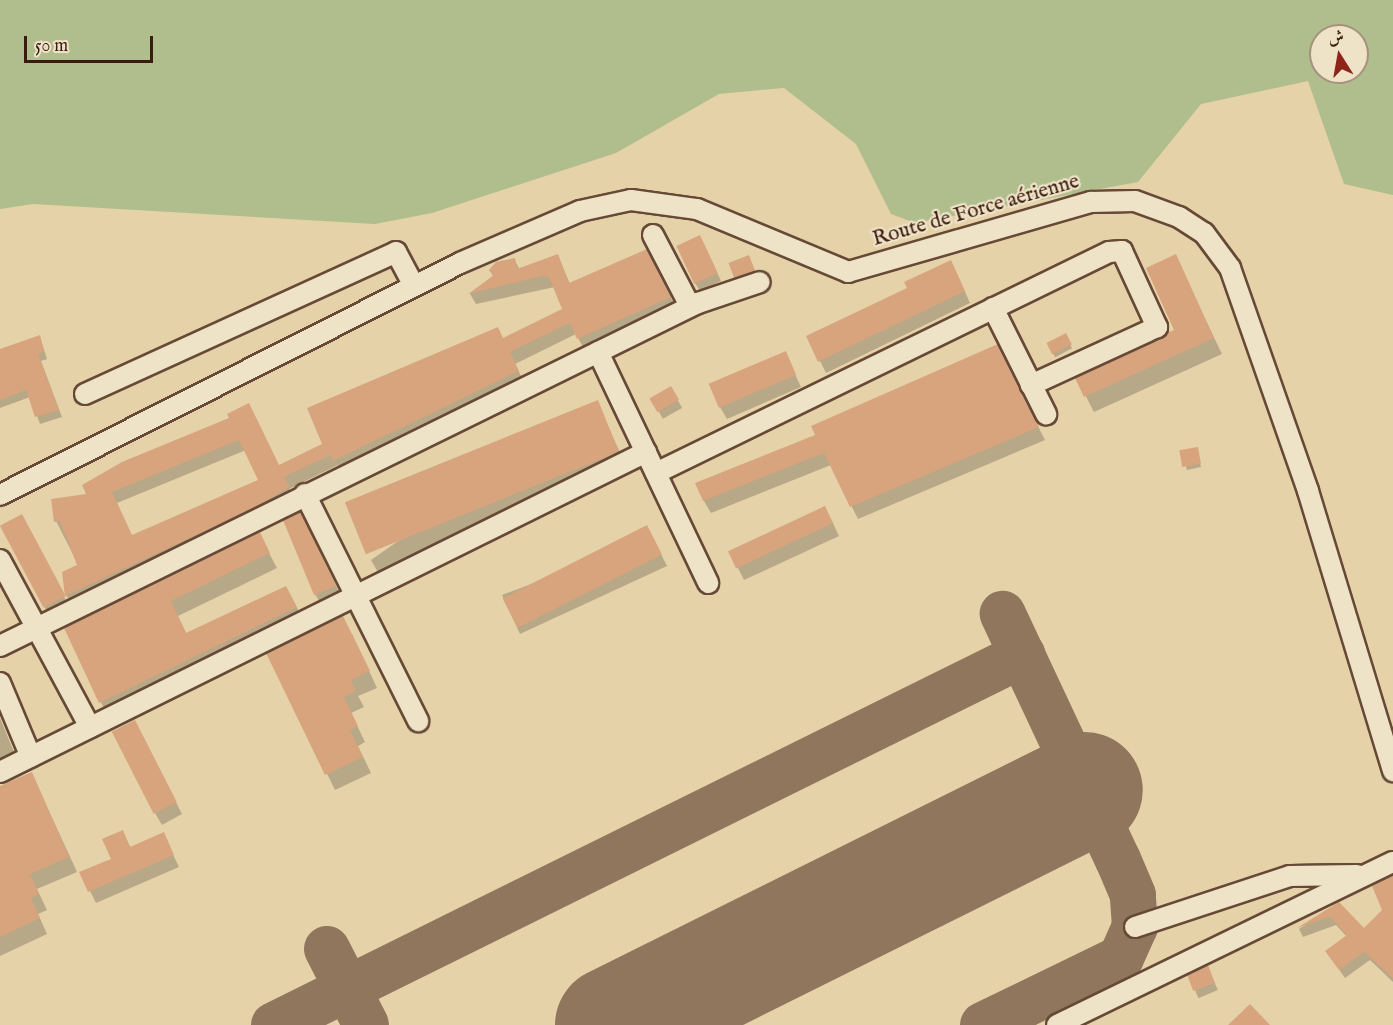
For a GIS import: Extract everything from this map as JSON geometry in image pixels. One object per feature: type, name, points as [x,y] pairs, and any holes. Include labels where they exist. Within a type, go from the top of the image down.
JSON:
[{"type":"lane","name":"Route de Force aérienne","points":[[0,495],[460,263],[580,211],[631,200],[697,209],[848,272],[1091,202],[1135,201],[1179,217],[1217,245],[1247,308],[1393,771]]},
{"type":"lane","points":[[653,235],[690,306]]},
{"type":"lane","points":[[656,473],[1109,252],[1122,251],[1157,327],[1031,385]]},
{"type":"lane","points":[[85,394],[396,252],[414,286]]},
{"type":"lane","points":[[0,646],[690,306],[760,282]]},
{"type":"lane","points":[[993,308],[1046,414]]},
{"type":"lane","points":[[598,351],[708,583]]},
{"type":"lane","points":[[0,772],[646,452]]},
{"type":"lane","points":[[305,495],[418,721]]},
{"type":"lane","points":[[0,560],[39,627],[90,728]]},
{"type":"lane","points":[[0,683],[31,757]]},
{"type":"lane","points":[[1057,1025],[1362,875],[1393,862]]},
{"type":"lane","points":[[1135,927],[1290,876],[1362,875]]},
{"type":"green space","points":[[0,0],[1393,0],[1393,195],[1344,184],[1309,84],[1369,84],[1369,24],[1309,24],[1309,84],[1308,81],[1201,104],[1138,182],[915,223],[891,214],[856,144],[784,88],[719,94],[616,153],[432,213],[375,224],[33,204],[0,209]]},
{"type":"building","points":[[700,235],[718,273],[694,284],[676,246]]},
{"type":"building","points":[[647,249],[671,297],[577,339],[570,323],[510,352],[519,371],[333,461],[331,455],[284,477],[289,487],[250,510],[65,596],[62,572],[77,565],[60,521],[54,522],[51,499],[86,494],[82,485],[122,462],[229,418],[227,414],[249,403],[279,465],[322,444],[307,408],[498,327],[503,338],[562,309],[549,277],[542,276],[468,294],[493,276],[489,270],[496,262],[515,258],[517,269],[558,254],[569,283]],"holes":[[[239,440],[258,480],[132,535],[112,492]]]},
{"type":"building","points":[[1176,254],[1214,338],[1084,397],[1075,378],[1174,330],[1146,268]]},
{"type":"building","points":[[749,255],[755,271],[735,279],[728,263]]},
{"type":"building","points":[[951,260],[965,291],[818,362],[806,336],[907,288],[904,282]]},
{"type":"building","points":[[1066,333],[1072,345],[1052,355],[1046,343]]},
{"type":"building","points":[[40,335],[44,352],[38,354],[59,410],[35,417],[26,390],[0,400],[0,349]]},
{"type":"building","points":[[998,344],[1039,427],[850,507],[824,453],[703,501],[695,483],[815,435],[811,426]]},
{"type":"building","points":[[786,351],[796,375],[719,408],[709,384]]},
{"type":"building","points":[[671,386],[679,400],[657,412],[649,398]]},
{"type":"building","points":[[598,400],[619,452],[366,554],[345,502]]},
{"type":"building","points":[[1198,447],[1201,464],[1182,467],[1179,450]]},
{"type":"building","points":[[825,506],[833,523],[736,568],[728,551]]},
{"type":"building","points":[[301,512],[336,586],[314,595],[283,520]]},
{"type":"building","points":[[22,514],[66,596],[44,608],[0,526]]},
{"type":"building","points":[[647,525],[662,554],[518,628],[503,599]]},
{"type":"building","points":[[260,532],[270,553],[171,601],[186,633],[286,586],[297,607],[99,703],[64,628]]},
{"type":"building","points":[[343,616],[370,671],[351,680],[356,691],[344,697],[358,726],[350,730],[363,757],[325,775],[266,653]]},
{"type":"building","points":[[135,720],[177,802],[154,814],[112,732]]},
{"type":"building","points":[[32,772],[69,857],[30,874],[39,894],[31,898],[40,918],[0,937],[0,786]]},
{"type":"building","points":[[123,830],[130,847],[164,832],[174,855],[88,892],[79,872],[111,859],[102,839]]},
{"type":"building","points":[[1393,875],[1393,978],[1364,952],[1339,970],[1325,951],[1347,935],[1330,917],[1297,928],[1339,902],[1364,928],[1382,910],[1372,886]]},
{"type":"building","points":[[1208,965],[1215,983],[1193,991],[1187,973]]},
{"type":"building","points":[[1250,1004],[1270,1025],[1228,1025]]},
{"type":"taxiway","points":[[983,1025],[1121,958],[1135,927],[1133,895],[1003,614]]},
{"type":"taxiway","points":[[274,1025],[1022,655]]},
{"type":"taxiway","points":[[327,949],[366,1025]]},
{"type":"runway","points":[[613,1025],[1085,790]]}]
